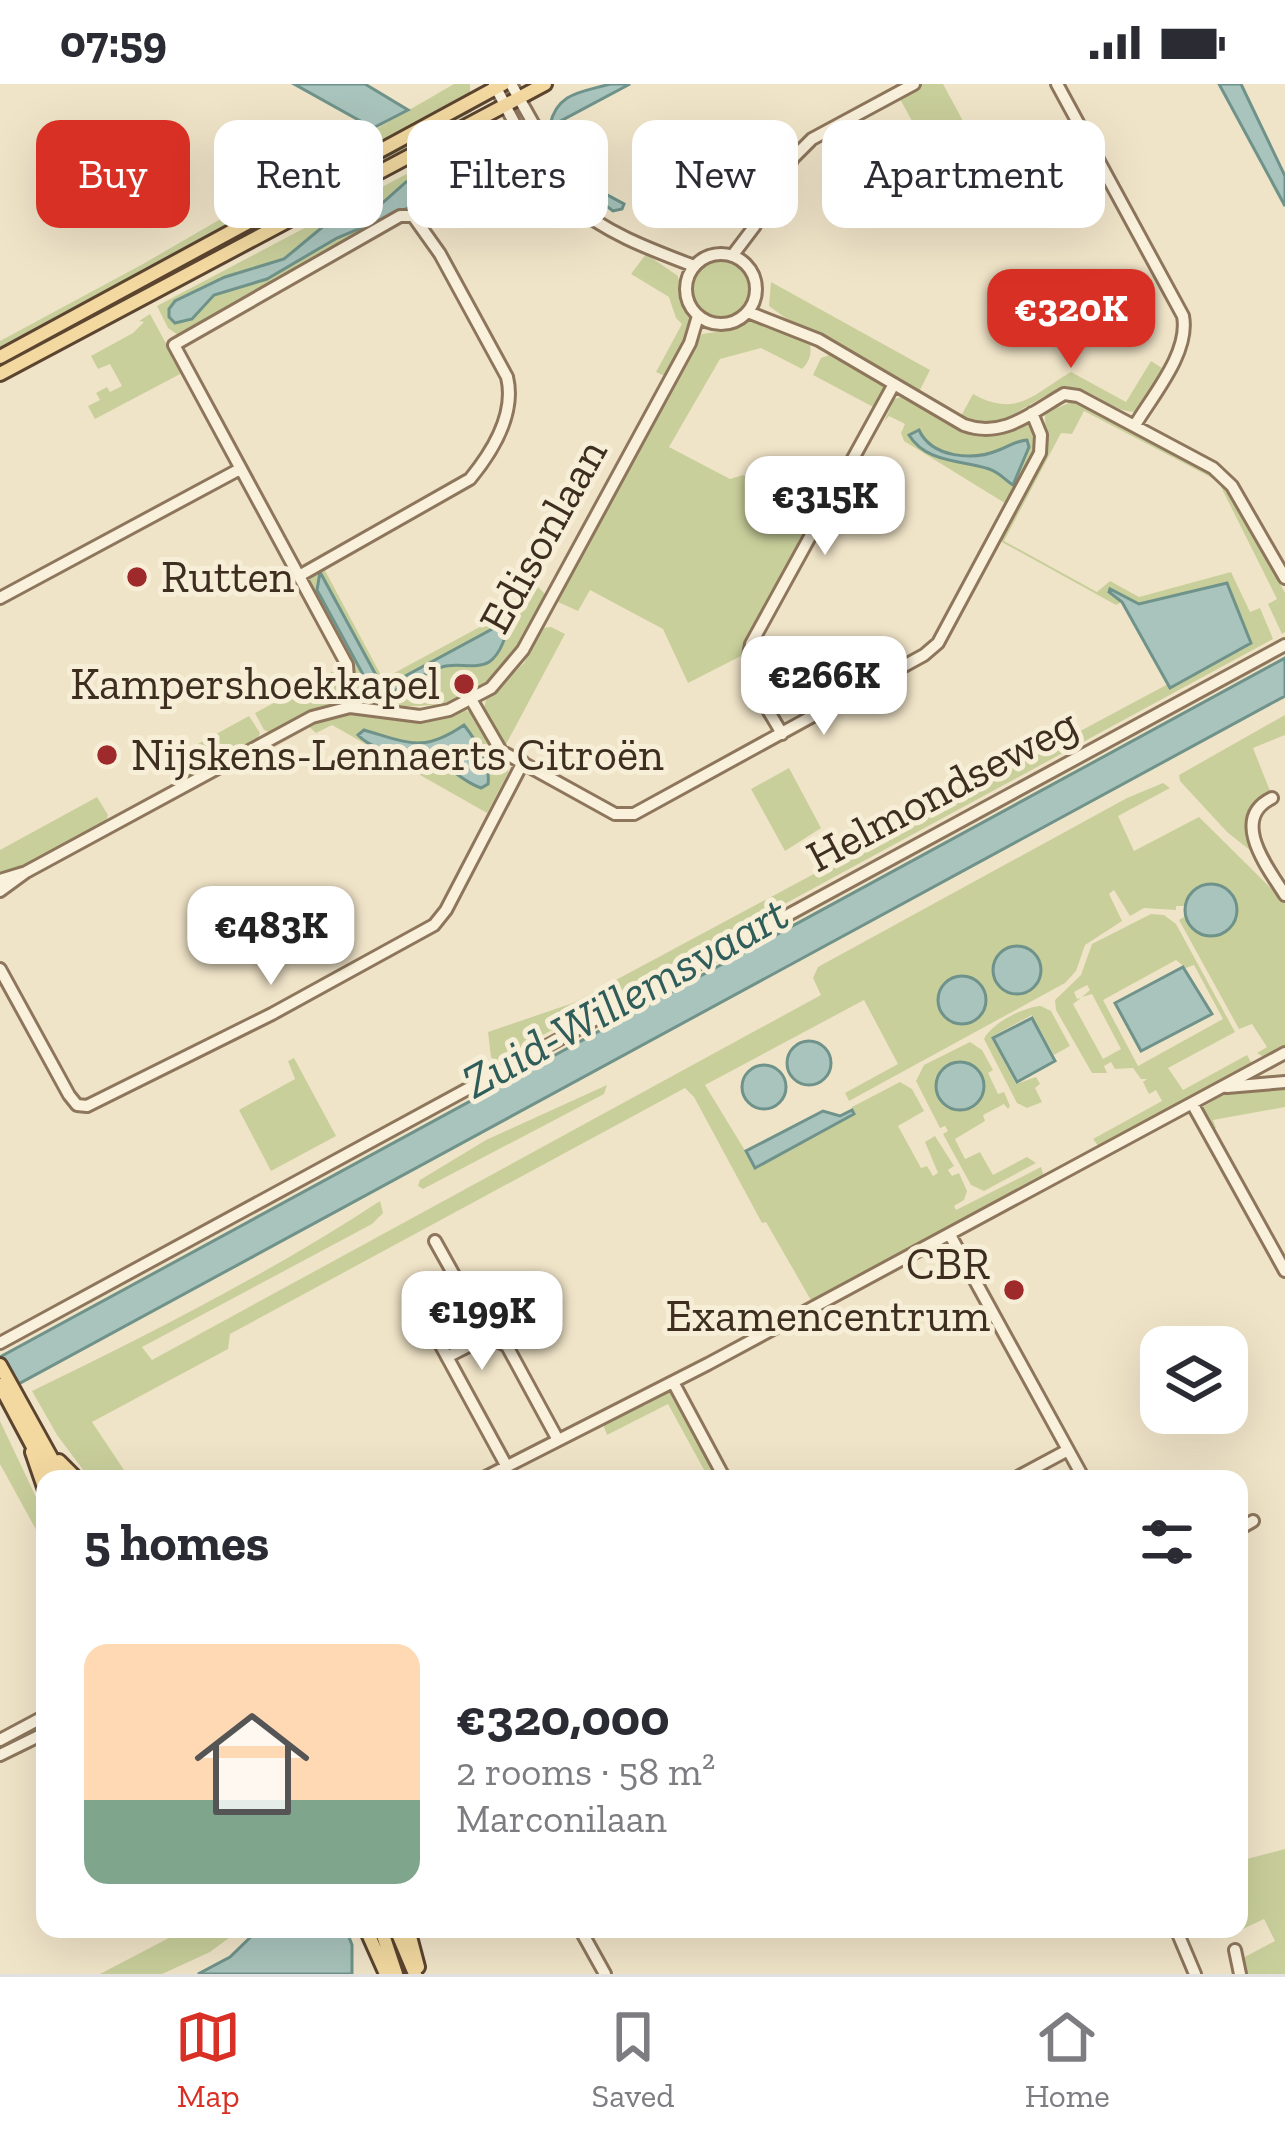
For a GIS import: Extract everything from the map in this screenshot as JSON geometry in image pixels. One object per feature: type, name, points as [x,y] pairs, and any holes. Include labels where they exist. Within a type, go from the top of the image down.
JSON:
[{"type":"main road","points":[[0,357],[505,87],[544,84]]},
{"type":"main road","points":[[0,374],[504,104],[505,87]]},
{"type":"main road","points":[[0,1365],[47,1470]]},
{"type":"main road","points":[[0,1384],[57,1470]]},
{"type":"main road","points":[[38,1441],[68,1470]]},
{"type":"main road","points":[[36,1470],[38,1441]]},
{"type":"main road","points":[[370,1938],[386,1974]]},
{"type":"main road","points":[[384,1938],[396,1974]]},
{"type":"main road","points":[[400,1938],[417,1974]]},
{"type":"main road","points":[[410,1938],[417,1974]]},
{"type":"street","points":[[737,259],[793,158],[812,139],[914,84]]},
{"type":"street","points":[[1057,84],[1183,316],[1186,330],[1177,354],[1136,425]]},
{"type":"street","points":[[505,87],[526,120]]},
{"type":"street","points":[[504,104],[514,120]]},
{"type":"street","points":[[299,575],[470,479],[488,457],[505,418],[511,395],[507,377],[440,254],[413,216],[400,216],[174,345],[347,665],[350,707]]},
{"type":"street","points":[[608,224],[692,271]]},
{"type":"street","points":[[708,257],[737,259],[756,284],[751,306],[730,323],[703,319],[686,293],[692,271],[708,257]]},
{"type":"street","points":[[751,306],[984,432],[1003,428],[1064,394],[1078,396],[1136,425],[1213,468],[1232,486],[1285,578]]},
{"type":"street","name":"Edisonlaan","points":[[472,701],[491,688],[523,650],[703,319]]},
{"type":"street","points":[[782,734],[751,676],[752,644],[894,384]]},
{"type":"street","points":[[0,891],[26,872],[312,717],[350,707],[420,716],[472,701],[501,751],[615,814],[634,814],[924,656],[938,643],[1040,453],[1041,435],[1032,413]]},
{"type":"street","points":[[0,598],[240,470]]},
{"type":"street","name":"Helmondseweg","points":[[0,1343],[1285,645]]},
{"type":"street","points":[[0,969],[69,1095],[77,1105],[87,1106],[272,1014],[434,925],[523,762]]},
{"type":"street","points":[[1272,798],[1257,806],[1252,833],[1285,896]]},
{"type":"street","points":[[0,880],[26,872]]},
{"type":"street","points":[[497,1470],[1282,1059]]},
{"type":"street","points":[[1224,1088],[1285,1082]]},
{"type":"street","points":[[1192,1105],[1285,1271]]},
{"type":"street","points":[[950,1234],[1079,1470]]},
{"type":"street","points":[[435,1240],[488,1336],[507,1346],[558,1440]]},
{"type":"street","points":[[421,1309],[506,1465]]},
{"type":"street","points":[[447,1357],[488,1336]]},
{"type":"street","points":[[673,1382],[720,1470]]},
{"type":"street","points":[[1031,1470],[1068,1450]]},
{"type":"street","points":[[1248,1524],[1253,1521]]},
{"type":"street","points":[[0,1740],[36,1721]]},
{"type":"street","points":[[0,1755],[36,1737]]},
{"type":"street","points":[[585,1938],[605,1974]]},
{"type":"street","points":[[1180,1938],[1195,1974]]},
{"type":"street","points":[[1235,1950],[1240,1974]]},
{"type":"green space","points":[[454,84],[470,84],[470,97],[428,120],[407,120],[407,132],[383,145],[383,125]]},
{"type":"green space","points":[[923,84],[943,84],[962,120],[911,120],[899,97]]},
{"type":"green space","points":[[470,108],[472,112],[457,120],[448,120]]},
{"type":"green space","points":[[407,142],[407,148],[383,161],[383,155]]},
{"type":"green space","points":[[407,174],[407,182],[383,203],[383,186]]},
{"type":"green space","points":[[407,208],[407,215],[383,224],[383,218]]},
{"type":"green space","points":[[214,223],[214,228],[225,228],[0,352],[0,341]]},
{"type":"green space","points":[[249,228],[260,228],[0,370],[0,363]]},
{"type":"green space","points":[[304,228],[321,228],[284,259],[237,272],[175,301],[169,318],[197,315],[214,295],[248,285],[361,228],[376,228],[178,335],[168,328],[157,306]]},
{"type":"green space","points":[[646,254],[678,276],[681,300],[693,325],[665,376],[656,372],[682,324],[669,297],[631,274]]},
{"type":"green space","points":[[719,259],[742,269],[752,289],[747,306],[734,318],[720,321],[707,316],[691,293],[691,279],[700,267]]},
{"type":"green space","points":[[771,282],[930,370],[919,392],[769,306]]},
{"type":"green space","points":[[150,314],[182,373],[95,419],[88,406],[100,400],[96,393],[122,386],[110,364],[98,369],[91,356],[133,333]]},
{"type":"green space","points":[[750,318],[810,345],[806,364],[802,369],[761,348],[720,359],[669,447],[730,479],[743,475],[815,515],[741,656],[688,683],[663,629],[590,590],[578,611],[558,602],[702,334],[731,330]]},
{"type":"green space","points":[[829,355],[884,386],[877,409],[813,375],[821,358]]},
{"type":"green space","points":[[1151,361],[1162,368],[1136,412],[1071,388],[989,425],[961,416],[973,394],[1013,404],[1071,372],[1126,402]]},
{"type":"green space","points":[[901,397],[982,437],[1025,424],[1033,426],[1039,447],[1008,505],[904,441],[905,424],[889,416],[884,422],[894,399]]},
{"type":"green space","points":[[1076,400],[1225,483],[1285,593],[1285,632],[1282,634],[1268,604],[1277,599],[1218,481],[1084,411],[1072,434],[1061,433],[1004,541],[1097,592],[1110,581],[1139,597],[1231,572],[1250,612],[1260,608],[1273,639],[495,1061],[488,1032],[573,1003],[1170,687],[1227,583],[1138,604],[1109,593],[1122,602],[1116,605],[1000,541],[1046,455],[1045,413]]},
{"type":"green space","points":[[321,563],[383,679],[530,600],[538,587],[546,595],[512,655],[476,691],[429,705],[359,703],[309,586],[310,572]],"holes":[[[321,574],[383,688],[506,635],[493,660],[483,665],[446,665],[377,694],[317,590]]]},
{"type":"green space","points":[[544,628],[565,634],[505,746],[483,711],[486,700],[524,663]]},
{"type":"green space","points":[[341,667],[344,694],[339,700],[272,733],[264,730],[255,713]]},
{"type":"green space","points":[[465,710],[472,713],[494,751],[509,763],[487,813],[332,725],[316,733],[307,725],[345,715],[444,716]],"holes":[[[464,726],[485,759],[460,777],[421,754],[387,751],[364,730],[416,743],[437,740]]]},
{"type":"green space","points":[[1285,715],[1285,735],[1253,748],[1270,791],[1250,811],[1256,855],[1227,832],[1179,775]]},
{"type":"green space","points":[[249,716],[260,733],[257,741],[181,782],[165,762]]},
{"type":"green space","points":[[789,768],[821,828],[785,851],[751,789]]},
{"type":"green space","points":[[1163,783],[1170,788],[1118,816],[1134,851],[1199,817],[1285,902],[1285,1050],[1262,1056],[1257,1053],[1267,1047],[1252,1024],[1239,1029],[1179,920],[1184,917],[1184,906],[1144,908],[1130,916],[1114,890],[1109,894],[1122,921],[1085,945],[1076,971],[1065,983],[849,1101],[845,1093],[898,1064],[864,1000],[705,1085],[755,1167],[853,1114],[852,1107],[900,1082],[912,1089],[924,1111],[898,1126],[921,1168],[927,1166],[933,1176],[938,1173],[925,1142],[935,1136],[954,1166],[948,1170],[952,1176],[959,1173],[967,1191],[964,1200],[954,1206],[956,1210],[1041,1167],[1044,1177],[812,1302],[685,1088],[230,1334],[228,1349],[92,1422],[124,1470],[83,1470],[57,1435],[32,1391],[209,1302],[380,1201],[383,1213],[372,1224],[142,1347],[152,1360],[821,995],[813,978],[818,967],[1127,798]],"holes":[[[1213,884],[1233,894],[1237,913],[1227,931],[1209,936],[1191,926],[1187,904],[1198,889]],[[1016,946],[1036,956],[1040,966],[1037,983],[1025,993],[1001,989],[994,976],[999,954]]]},
{"type":"green space","points":[[97,797],[108,815],[106,822],[0,878],[0,850]]},
{"type":"green space","points":[[1151,914],[1164,915],[1176,924],[1235,1032],[1168,1068],[1183,1090],[1247,1055],[1252,1064],[1099,1147],[1093,1139],[1162,1101],[1156,1090],[1149,1094],[1143,1082],[1147,1079],[1141,1079],[1133,1068],[1115,1069],[1111,1062],[1104,1066],[1107,1073],[1092,1073],[1056,1010],[1055,1000],[1081,975],[1092,944]],"holes":[[[1176,960],[1186,968],[1194,965],[1223,1019],[1138,1066],[1103,1000]],[[1087,985],[1090,990],[1082,997],[1092,994],[1121,1049],[1103,1059],[1073,1004],[1081,998],[1074,992]]]},
{"type":"green space","points":[[1041,1006],[1051,1011],[1070,1046],[1054,1055],[1032,1015],[991,1037],[1016,1084],[1036,1077],[1040,1084],[1035,1088],[1042,1102],[1027,1108],[1017,1103],[984,1039],[1009,1017]]},
{"type":"green space","points":[[970,1042],[982,1050],[998,1094],[1004,1092],[1010,1106],[1004,1104],[983,1115],[985,1121],[955,1139],[965,1159],[980,1152],[993,1175],[1027,1157],[1036,1163],[984,1191],[971,1185],[943,1134],[948,1131],[945,1126],[940,1128],[916,1081],[924,1065]],"holes":[[[946,1066],[972,1066],[983,1080],[983,1090],[974,1105],[954,1109],[939,1097],[937,1079]]]},
{"type":"green space","points":[[294,1058],[336,1136],[271,1171],[239,1110],[295,1079],[288,1061]]},
{"type":"green space","points":[[607,1085],[604,1094],[423,1189],[418,1186],[420,1180],[486,1140]]},
{"type":"green space","points":[[1285,1085],[1285,1107],[1213,1120],[1216,1128],[1209,1129],[1201,1108],[1231,1090]]},
{"type":"green space","points":[[665,1390],[673,1390],[715,1470],[704,1470],[668,1404],[607,1435],[606,1420],[640,1402],[645,1406]]},
{"type":"green space","points":[[0,1421],[36,1497],[36,1530],[0,1464]]},
{"type":"green space","points":[[1285,1849],[1285,1974],[1244,1974],[1241,1959],[1275,1941],[1264,1919],[1248,1927],[1248,1859]]},
{"type":"green space","points":[[169,1938],[229,1938],[162,1974],[100,1974]]},
{"type":"water","points":[[294,84],[365,84],[408,110],[383,123],[359,120]]},
{"type":"water","points":[[630,84],[563,120],[551,120],[565,100],[581,92]]},
{"type":"water","points":[[1219,84],[1241,84],[1285,176],[1285,206]]},
{"type":"water","points":[[406,182],[407,208],[383,218],[383,203]]},
{"type":"water","points":[[608,195],[624,204],[613,211],[608,207]]},
{"type":"water","points":[[321,228],[361,228],[267,279],[214,295],[192,319],[175,323],[169,317],[175,301],[225,277],[284,259]]},
{"type":"water","points":[[919,430],[933,446],[954,455],[989,453],[1027,440],[1029,447],[1013,485],[993,470],[925,451],[909,435]]},
{"type":"water","points":[[320,572],[383,688],[509,620],[505,637],[489,662],[448,666],[390,692],[372,691],[317,590]]},
{"type":"water","points":[[1227,583],[1251,643],[1170,688],[1110,589],[1139,604]]},
{"type":"water","points":[[1285,658],[1285,696],[0,1394],[0,1357]]},
{"type":"water","points":[[464,725],[487,768],[488,784],[481,788],[431,758],[383,749],[358,735],[364,730],[416,743],[437,739]]},
{"type":"water","points":[[1211,884],[1229,892],[1237,910],[1229,928],[1211,936],[1193,928],[1185,910],[1193,892]]},
{"type":"water","points":[[1017,946],[1034,953],[1041,970],[1034,987],[1017,994],[1000,987],[993,970],[1000,953]]},
{"type":"water","points":[[1183,967],[1212,1014],[1141,1051],[1115,1003]]},
{"type":"water","points":[[962,976],[979,983],[986,1000],[979,1017],[962,1024],[945,1017],[938,1000],[945,983]]},
{"type":"water","points":[[1032,1018],[1055,1061],[1017,1082],[993,1038]]},
{"type":"water","points":[[809,1041],[824,1048],[831,1063],[824,1078],[809,1085],[794,1078],[787,1063],[794,1048]]},
{"type":"water","points":[[960,1062],[977,1069],[984,1086],[977,1103],[960,1110],[943,1103],[936,1086],[943,1069]]},
{"type":"water","points":[[764,1065],[779,1072],[786,1087],[779,1102],[764,1109],[749,1102],[742,1087],[749,1072]]},
{"type":"water","points":[[852,1110],[854,1114],[755,1168],[746,1151],[823,1111],[840,1116]]},
{"type":"water","points":[[250,1938],[349,1938],[352,1974],[198,1974],[230,1957]]},
{"type":"place","name":"Rutten","points":[[137,577]]},
{"type":"place","name":"Kampershoekkapel","points":[[464,684]]},
{"type":"place","name":"Nijskens-Lennaerts Citroën","points":[[107,755]]},
{"type":"place","name":"CBR Examencentrum","points":[[1014,1290]]},
{"type":"water label","name":"Zuid-Willemsvaart","points":[[625,997]]}]
